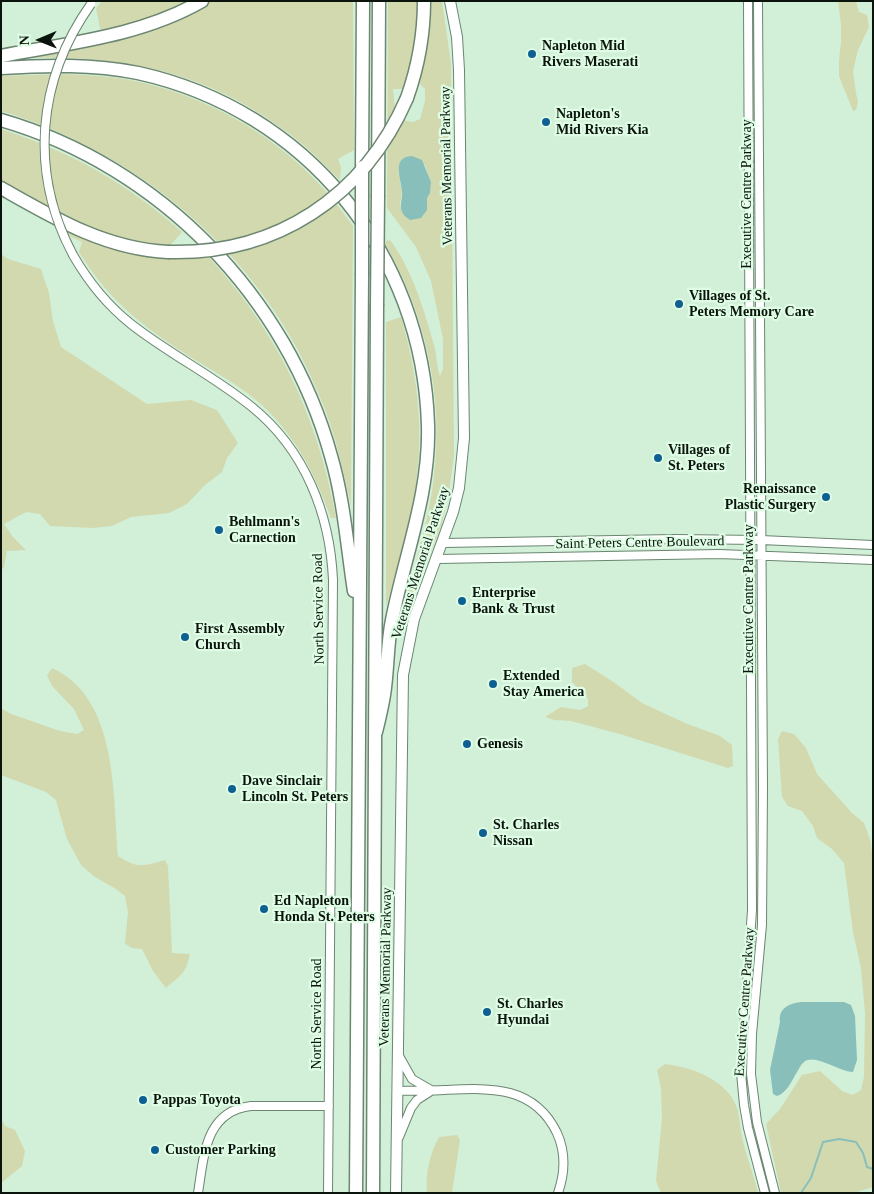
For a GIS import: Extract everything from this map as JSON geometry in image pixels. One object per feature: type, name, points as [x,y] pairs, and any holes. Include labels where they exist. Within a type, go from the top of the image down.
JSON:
[{"type":"highway","points":[[1,56],[122,33],[157,22],[202,1]]},
{"type":"highway","points":[[356,1193],[363,1]]},
{"type":"highway","points":[[372,1193],[379,1]]},
{"type":"highway","points":[[1,188],[86,234],[123,245],[168,252],[202,251],[238,245],[275,233],[310,215],[337,195],[385,142],[407,98],[415,76],[423,23],[424,1]]},
{"type":"highway","points":[[1,68],[67,65],[117,70],[164,80],[209,96],[254,120],[294,148],[313,165],[352,207],[380,249],[404,300],[418,346],[426,390],[428,427],[424,487],[392,622],[384,694],[376,732]]},
{"type":"highway","points":[[1,120],[28,128],[74,148],[136,184],[174,213],[210,246],[244,284],[258,303],[296,365],[324,433],[342,504],[360,630]]},
{"type":"main road","name":"Veterans Memorial Parkway","points":[[396,1193],[403,675],[414,620],[438,559],[459,488],[464,438],[460,70],[457,37],[450,1]]},
{"type":"street","name":"Executive Centre Parkway","points":[[748,1],[750,555],[753,753],[752,910],[741,1073],[748,1128],[765,1192]]},
{"type":"street","name":"Executive Centre Parkway","points":[[758,1],[762,925],[752,1034],[751,1074],[757,1122],[774,1190]]},
{"type":"street","name":"North Service Road","points":[[92,2],[74,28],[60,60],[49,95],[44,129],[44,153],[51,202],[62,233],[82,270],[100,294],[130,323],[226,388],[253,408],[270,425],[297,458],[313,487],[326,521],[333,580],[328,1193]]},
{"type":"street","name":"Saint Peters Centre Boulevard","points":[[443,543],[666,539],[761,540],[873,545]]},
{"type":"street","name":"Saint Peters Centre Boulevard","points":[[438,559],[761,555],[873,560]]},
{"type":"street","points":[[398,1056],[412,1079],[433,1090]]},
{"type":"street","points":[[398,1091],[495,1089],[516,1094],[537,1106],[554,1126],[560,1139],[564,1164],[558,1193]]},
{"type":"street","points":[[397,1141],[411,1108],[417,1100],[433,1090]]},
{"type":"street","points":[[198,1193],[210,1135],[224,1115],[239,1108],[251,1106],[329,1106]]},
{"type":"green space","points":[[102,1],[193,1],[175,10],[101,33],[96,8]]},
{"type":"green space","points":[[210,1],[353,1],[354,150],[338,159],[341,167],[340,180],[304,145],[248,106],[216,90],[183,77],[115,62],[44,58],[6,59],[178,18]]},
{"type":"green space","points":[[388,1],[420,1],[419,22],[405,89],[393,89],[396,119],[413,122],[420,119],[425,101],[425,89],[418,82],[428,1],[442,1],[451,64],[454,455],[449,492],[442,523],[406,618],[402,617],[432,494],[436,445],[436,415],[428,355],[421,326],[399,270],[385,243],[387,240],[391,241],[399,253],[418,293],[435,349],[440,376],[443,369],[443,339],[431,281],[416,247],[387,208]],"holes":[[[425,165],[429,177],[427,198],[403,214],[400,205],[402,191],[398,170]]]},
{"type":"green space","points":[[838,1],[856,1],[859,12],[867,15],[869,27],[858,50],[853,71],[858,102],[856,110],[853,111],[839,76],[841,25]]},
{"type":"green space","points":[[64,74],[125,79],[159,87],[192,98],[224,112],[282,150],[332,198],[353,226],[351,506],[342,464],[320,397],[296,347],[267,300],[232,257],[193,218],[149,184],[103,154],[53,130],[1,111],[1,76]]},
{"type":"green space","points":[[1,129],[51,148],[97,171],[140,198],[182,232],[168,248],[158,248],[98,234],[1,184]]},
{"type":"green space","points":[[68,232],[112,248],[154,257],[187,258],[199,247],[226,276],[249,307],[270,339],[288,372],[304,406],[317,442],[328,479],[336,518],[331,518],[312,472],[295,444],[275,418],[247,393],[179,350],[131,314],[103,286],[79,252],[82,242],[67,235]]},
{"type":"green space","points":[[1,254],[8,259],[41,269],[49,293],[53,321],[61,347],[147,404],[191,400],[217,410],[238,443],[227,458],[222,472],[205,485],[187,504],[169,513],[131,517],[112,526],[93,528],[50,526],[40,514],[26,512],[4,524],[13,537],[26,550],[7,551],[4,567],[1,571]]},
{"type":"green space","points":[[401,317],[407,338],[418,400],[418,463],[410,515],[386,607],[386,322]]},
{"type":"green space","points":[[585,664],[642,703],[685,723],[720,736],[732,745],[733,766],[728,768],[620,734],[571,721],[554,720],[545,717],[561,707],[580,710],[588,706],[588,699],[572,682],[572,668]]},
{"type":"green space","points":[[52,668],[74,682],[89,701],[101,725],[108,750],[112,778],[118,856],[136,865],[151,864],[165,860],[168,866],[172,953],[190,954],[184,971],[166,988],[153,971],[142,949],[132,948],[125,944],[128,912],[125,896],[95,877],[81,865],[67,839],[56,800],[46,792],[1,775],[1,708],[11,714],[60,731],[77,734],[84,730],[74,709],[52,686],[47,675]]},
{"type":"green space","points":[[782,731],[794,734],[806,748],[817,774],[852,813],[864,823],[870,839],[873,859],[873,1187],[854,1193],[781,1193],[766,1124],[780,1109],[802,1075],[820,1071],[842,1091],[853,1095],[861,1090],[864,1077],[865,1013],[861,968],[853,932],[844,863],[832,849],[817,838],[813,826],[802,811],[788,806],[782,797],[778,739]]},
{"type":"green space","points":[[665,1064],[687,1068],[709,1077],[727,1091],[734,1100],[738,1111],[746,1154],[758,1193],[661,1193],[656,1181],[662,1118],[661,1088],[657,1070]]},
{"type":"green space","points":[[1,1118],[5,1126],[15,1130],[25,1151],[22,1166],[1,1183]]},
{"type":"green space","points":[[457,1135],[460,1140],[452,1193],[427,1193],[429,1164],[439,1137]]},
{"type":"water","points":[[412,156],[422,160],[431,182],[430,193],[427,198],[427,210],[421,218],[410,220],[402,211],[399,164],[401,160]]},
{"type":"water","points":[[802,1002],[844,1002],[851,1005],[855,1016],[857,1060],[853,1072],[821,1061],[809,1060],[804,1062],[786,1089],[777,1096],[773,1094],[770,1070],[781,1013],[789,1005]]},
{"type":"waterway","points":[[801,1193],[811,1178],[823,1142],[839,1139],[856,1142],[863,1153],[867,1167],[873,1169]]},
{"type":"place","name":"Napleton Mid Rivers Maserati","points":[[532,54]]},
{"type":"place","name":"Napleton's Mid Rivers Kia","points":[[546,122]]},
{"type":"place","name":"Villages of St. Peters Memory Care","points":[[679,304]]},
{"type":"place","name":"Villages of St. Peters","points":[[658,458]]},
{"type":"place","name":"Renaissance Plastic Surgery","points":[[826,497]]},
{"type":"place","name":"Behlmann's Carnection","points":[[219,530]]},
{"type":"place","name":"Enterprise Bank & Trust","points":[[462,601]]},
{"type":"place","name":"First Assembly Church","points":[[185,637]]},
{"type":"place","name":"Extended Stay America","points":[[493,684]]},
{"type":"place","name":"Genesis","points":[[467,744]]},
{"type":"place","name":"Dave Sinclair Lincoln St. Peters","points":[[232,789]]},
{"type":"place","name":"St. Charles Nissan","points":[[483,833]]},
{"type":"place","name":"Ed Napleton Honda St. Peters","points":[[264,909]]},
{"type":"place","name":"St. Charles Hyundai","points":[[487,1012]]},
{"type":"place","name":"Pappas Toyota","points":[[143,1100]]},
{"type":"place","name":"Customer Parking","points":[[155,1150]]}]
